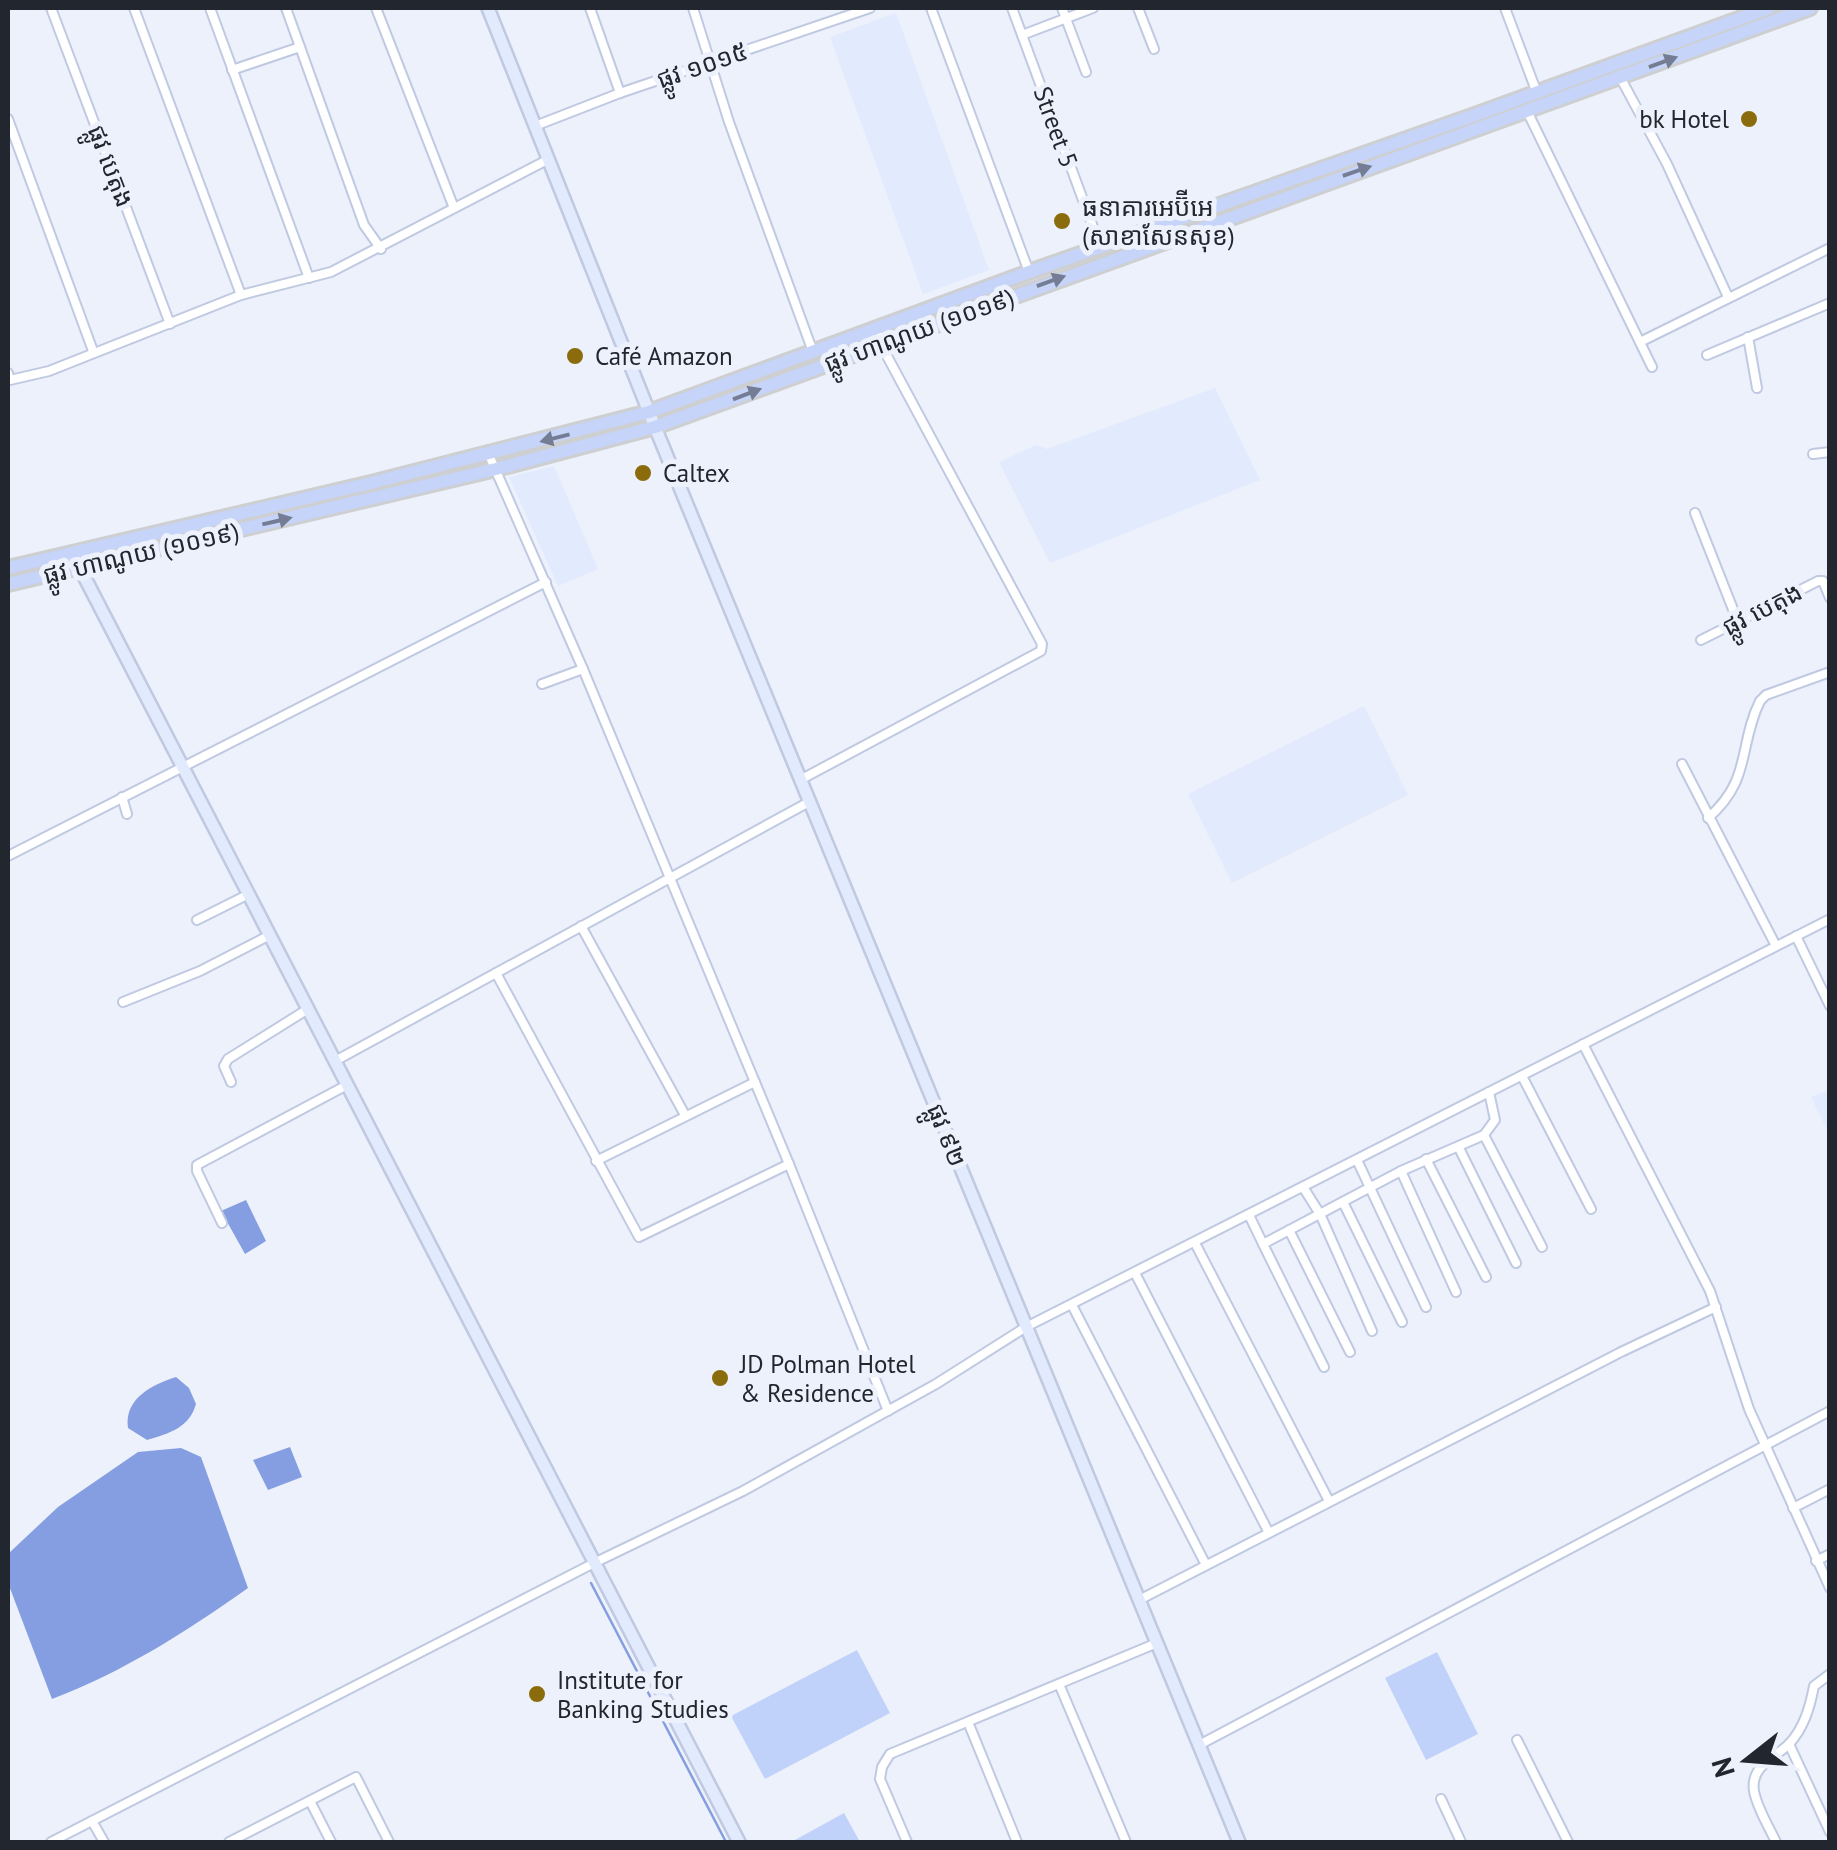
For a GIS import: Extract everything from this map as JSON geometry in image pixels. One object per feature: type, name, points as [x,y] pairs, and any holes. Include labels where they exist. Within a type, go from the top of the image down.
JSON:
[{"type":"main road","name":"ផ្លូវ ៩២","points":[[488,8],[655,428],[1239,1842]]},
{"type":"main road","name":"ផ្លូវ ហាណូយ (១០១៩)","points":[[8,584],[655,428],[1527,112],[1769,8]]},
{"type":"main road","name":"ផ្លូវ ហាណូយ (១០១៩)","points":[[8,568],[649,412],[1100,246],[1537,93],[1618,71],[1810,8]]},
{"type":"main road","points":[[72,553],[739,1842]]},
{"type":"street","name":"ផ្លូវ បេតុង","points":[[51,8],[170,324]]},
{"type":"street","points":[[134,8],[241,295]]},
{"type":"street","points":[[210,8],[309,278]]},
{"type":"street","points":[[286,8],[364,226],[381,249]]},
{"type":"street","points":[[376,8],[454,208]]},
{"type":"street","points":[[590,8],[620,93]]},
{"type":"street","points":[[693,8],[729,122],[813,352]]},
{"type":"street","name":"ផ្លូវ ១០១៥","points":[[535,126],[870,8]]},
{"type":"street","points":[[931,8],[1029,272]]},
{"type":"street","name":"Street 5","points":[[1012,8],[1100,246]]},
{"type":"street","points":[[1062,8],[1086,72]]},
{"type":"street","points":[[1022,35],[1093,8]]},
{"type":"street","points":[[1138,8],[1154,49]]},
{"type":"street","points":[[1505,8],[1537,93]]},
{"type":"street","points":[[232,70],[300,47]]},
{"type":"street","points":[[1618,71],[1728,298]]},
{"type":"street","points":[[1527,112],[1652,366]]},
{"type":"street","points":[[8,119],[93,351]]},
{"type":"street","points":[[8,373],[10,380],[49,371],[241,295],[331,272],[549,159]]},
{"type":"street","points":[[1640,342],[1830,248]]},
{"type":"street","points":[[1707,355],[1828,306]]},
{"type":"street","points":[[800,780],[1042,650],[876,329]]},
{"type":"street","points":[[1748,337],[1757,388]]},
{"type":"street","points":[[1813,454],[1830,452]]},
{"type":"street","points":[[489,454],[755,1082],[888,1411]]},
{"type":"street","points":[[1695,512],[1738,622]]},
{"type":"street","name":"ផ្លូវ បេតុង","points":[[1702,640],[1810,584],[1823,581],[1830,598]]},
{"type":"street","points":[[8,856],[546,582]]},
{"type":"street","points":[[542,684],[582,668]]},
{"type":"street","points":[[1708,818],[1725,803],[1740,773],[1760,701],[1766,695],[1830,672]]},
{"type":"street","points":[[1682,764],[1776,946]]},
{"type":"street","points":[[122,797],[127,814]]},
{"type":"street","points":[[335,1061],[809,802]]},
{"type":"street","points":[[197,920],[248,894]]},
{"type":"street","points":[[54,1842],[594,1563],[743,1491],[888,1411],[1026,1327],[1830,918]]},
{"type":"street","points":[[580,926],[686,1115]]},
{"type":"street","points":[[123,1002],[200,972],[270,936]]},
{"type":"street","points":[[1796,936],[1830,1006]]},
{"type":"street","points":[[496,973],[638,1237],[789,1164]]},
{"type":"street","points":[[231,1082],[224,1066],[228,1059],[308,1009]]},
{"type":"street","points":[[1583,1044],[1716,1307],[1749,1409],[1830,1588]]},
{"type":"street","points":[[1522,1076],[1591,1209]]},
{"type":"street","points":[[596,1161],[755,1082]]},
{"type":"street","points":[[222,1223],[196,1171],[198,1164],[347,1085]]},
{"type":"street","points":[[1263,1244],[1426,1159],[1484,1136],[1495,1120],[1489,1092]]},
{"type":"street","points":[[1484,1136],[1542,1247]]},
{"type":"street","points":[[1459,1148],[1516,1263]]},
{"type":"street","points":[[1426,1159],[1486,1277]]},
{"type":"street","points":[[1357,1160],[1426,1306]]},
{"type":"street","points":[[1401,1172],[1456,1292]]},
{"type":"street","points":[[1303,1188],[1320,1214],[1372,1331]]},
{"type":"street","points":[[1342,1202],[1402,1322]]},
{"type":"street","points":[[1249,1215],[1324,1367]]},
{"type":"street","points":[[1289,1230],[1350,1352]]},
{"type":"street","points":[[1195,1243],[1330,1501]]},
{"type":"street","points":[[1135,1273],[1269,1533]]},
{"type":"street","points":[[1072,1305],[1206,1566]]},
{"type":"street","points":[[1139,1600],[1716,1307]]},
{"type":"street","points":[[1199,1745],[1830,1411]]},
{"type":"street","points":[[1793,1508],[1830,1489]]},
{"type":"street","points":[[1816,1561],[1830,1554]]},
{"type":"street","points":[[908,1842],[880,1779],[890,1754],[1157,1643]]},
{"type":"street","points":[[1776,1842],[1754,1794],[1754,1779],[1765,1761],[1789,1744],[1810,1708],[1814,1686],[1830,1674]]},
{"type":"street","points":[[1059,1684],[1126,1842]]},
{"type":"street","points":[[968,1722],[1017,1842]]},
{"type":"street","points":[[1517,1740],[1568,1842]]},
{"type":"street","points":[[1789,1744],[1830,1832]]},
{"type":"street","points":[[229,1842],[356,1777],[390,1842]]},
{"type":"street","points":[[1441,1799],[1460,1842]]},
{"type":"street","points":[[310,1801],[331,1842]]},
{"type":"street","points":[[92,1821],[104,1842]]},
{"type":"street","points":[[254,1830],[261,1842]]},
{"type":"shaded area","points":[[896,13],[989,270],[923,294],[830,37]]},
{"type":"shaded area","points":[[1215,388],[1260,480],[1050,563],[999,462],[1036,445],[1047,449]]},
{"type":"shaded area","points":[[554,466],[598,569],[558,586],[509,477]]},
{"type":"shaded area","points":[[1364,706],[1408,795],[1232,883],[1188,794]]},
{"type":"shaded area","points":[[1829,1090],[1829,1133],[1811,1097]]},
{"type":"shaded area","points":[[857,1650],[890,1713],[765,1779],[731,1716]]},
{"type":"shaded area","points":[[1437,1652],[1478,1734],[1426,1760],[1385,1678]]},
{"type":"shaded area","points":[[844,1813],[860,1842],[796,1842],[795,1840]]},
{"type":"water","points":[[246,1200],[266,1241],[245,1254],[221,1211]]},
{"type":"water","points":[[176,1377],[189,1388],[196,1404],[189,1419],[171,1432],[147,1440],[128,1428],[135,1401],[157,1384]]},
{"type":"water","points":[[290,1447],[302,1477],[268,1490],[253,1460]]},
{"type":"water","points":[[181,1448],[201,1457],[248,1588],[153,1650],[52,1699],[8,1583],[8,1554],[58,1507],[138,1452]]},
{"type":"waterway","points":[[591,1583],[726,1842]]},
{"type":"place","name":"bk Hotel","points":[[1749,119]]},
{"type":"place","name":"ធនាគារអេប៊ីអេ (សាខាសែនសុខ)","points":[[1062,221]]},
{"type":"place","name":"Café Amazon","points":[[575,356]]},
{"type":"place","name":"Caltex","points":[[643,473]]},
{"type":"place","name":"JD Polman Hotel & Residence","points":[[720,1378]]},
{"type":"place","name":"Institute for Banking Studies","points":[[537,1694]]}]
